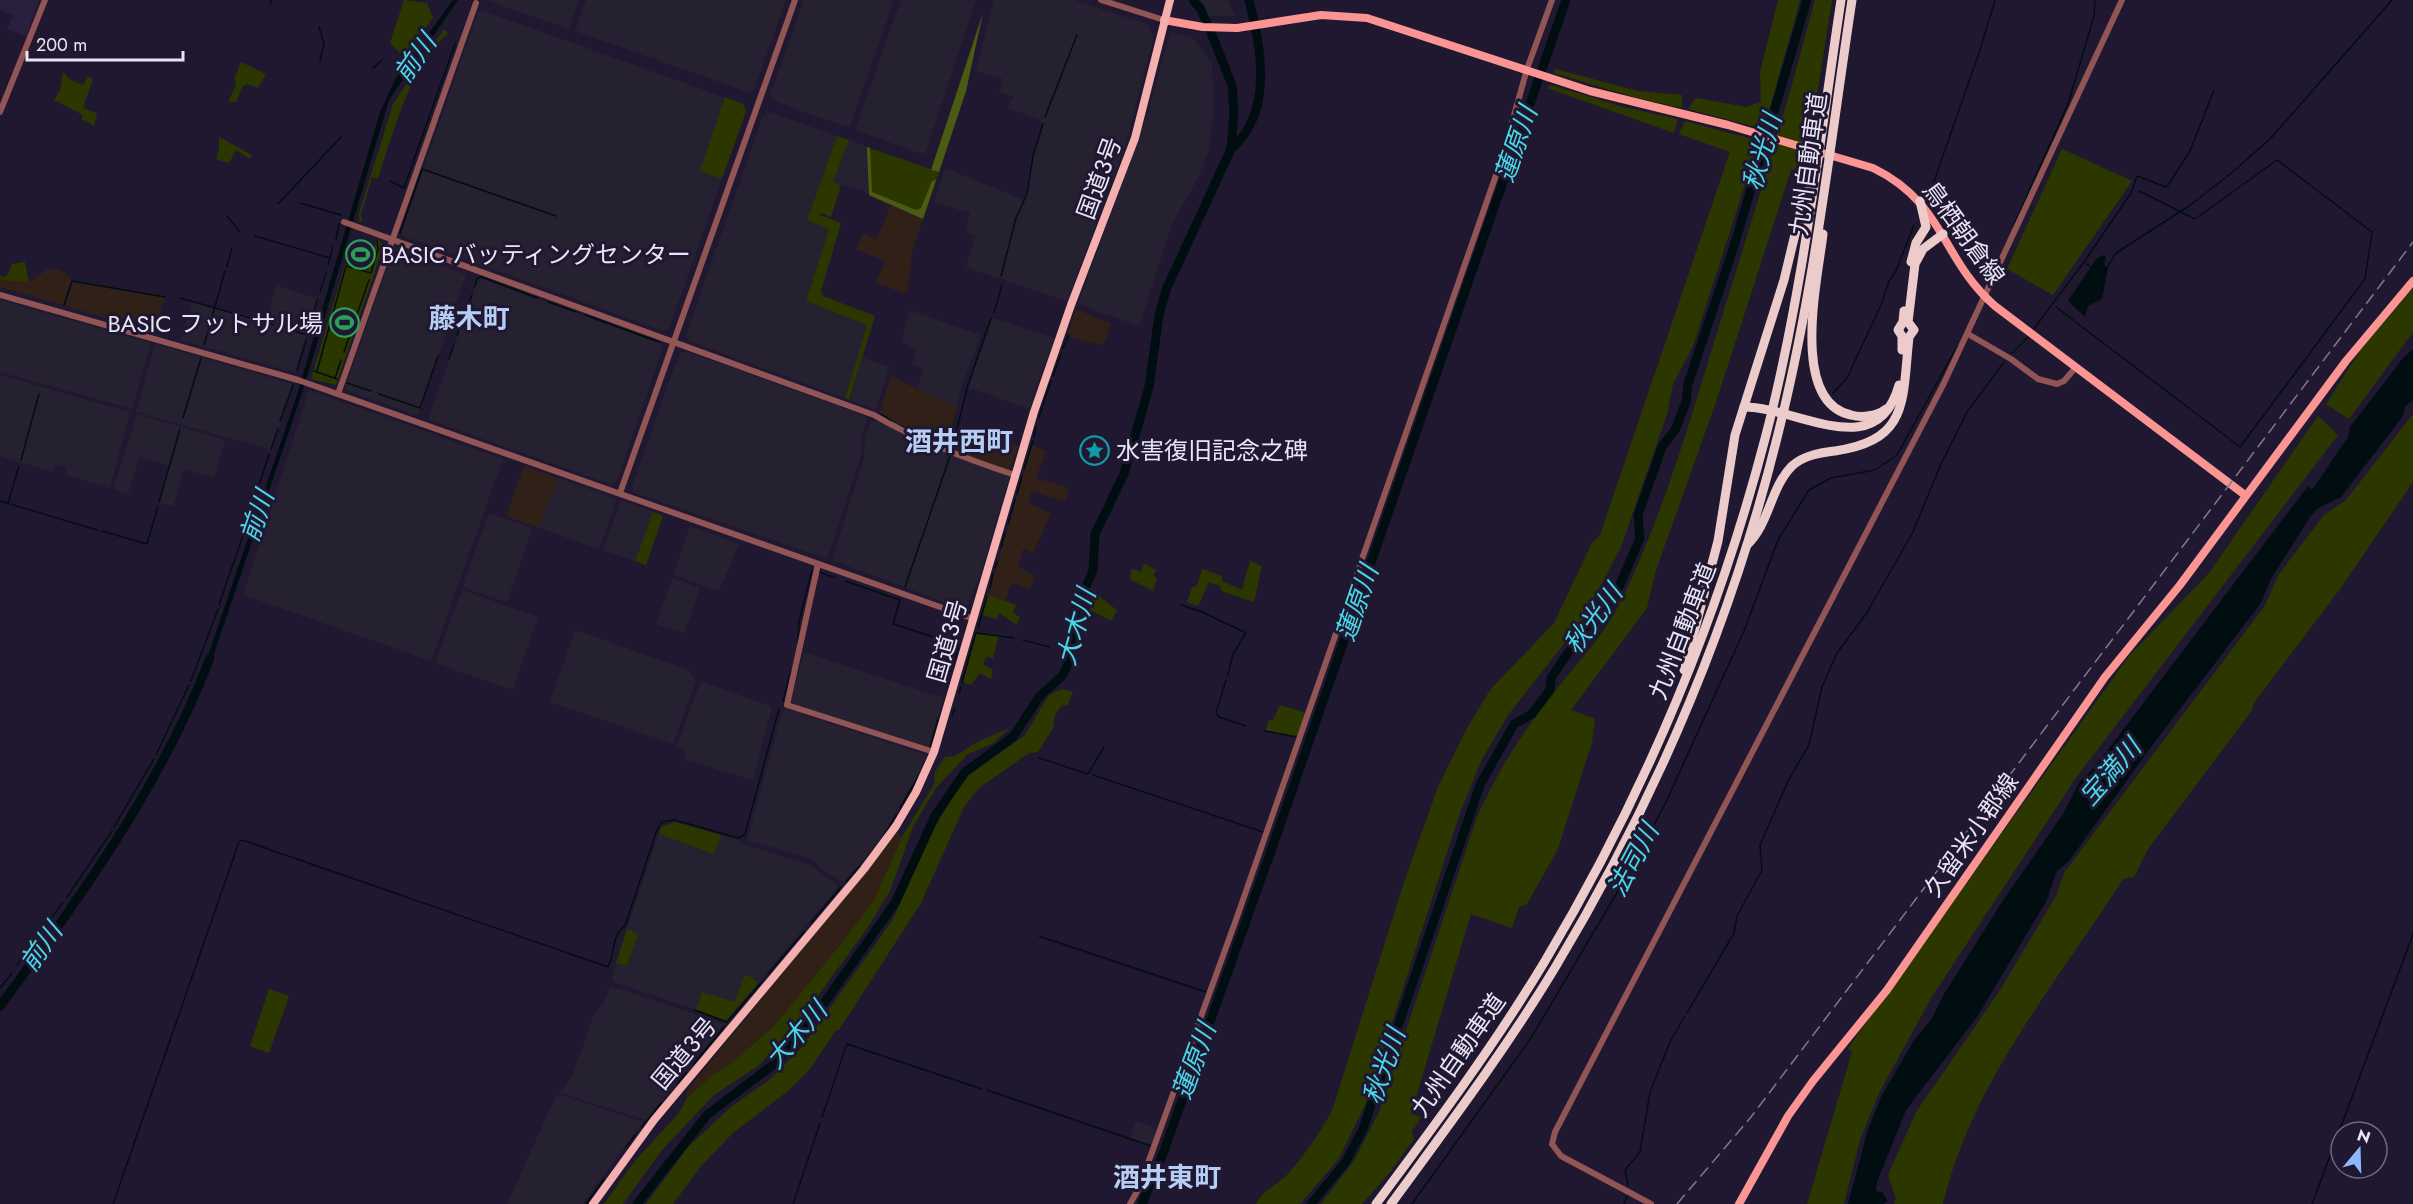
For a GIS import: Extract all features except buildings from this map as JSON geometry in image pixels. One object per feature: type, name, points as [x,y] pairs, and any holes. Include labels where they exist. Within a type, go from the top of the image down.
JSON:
[{"type":"highway","name":"国道3号","points":[[593,1204],[654,1120],[883,845],[916,792],[934,752],[1015,475],[1071,305],[1135,138],[1159,51],[1170,0]]},
{"type":"highway","name":"九州自動車道","points":[[1376,1204],[1466,1082],[1544,962],[1623,820],[1672,713],[1730,557],[1766,435],[1791,319],[1841,0]]},
{"type":"highway","name":"九州自動車道","points":[[1390,1204],[1518,1026],[1555,968],[1617,857],[1651,788],[1700,677],[1745,546],[1777,437],[1801,332],[1852,0]]},
{"type":"highway","points":[[1836,110],[1812,328],[1813,367],[1822,393],[1846,414],[1870,416],[1882,412],[1894,402]]},
{"type":"highway","points":[[1672,713],[1706,597],[1719,541],[1735,435],[1784,280],[1804,197],[1814,183]]},
{"type":"highway","points":[[1906,322],[1907,274],[1913,253],[1926,227],[1920,201]]},
{"type":"highway","points":[[1905,336],[1898,330],[1906,322],[1915,264],[1923,249],[1942,234]]},
{"type":"highway","points":[[1913,253],[1918,245],[1942,234]]},
{"type":"highway","points":[[1795,419],[1857,428],[1882,418],[1894,402],[1899,384],[1905,336]]},
{"type":"highway","points":[[1745,546],[1758,534],[1778,485],[1792,466],[1809,456],[1858,448],[1881,437],[1896,419],[1904,386],[1905,336]]},
{"type":"highway","points":[[1744,407],[1795,419],[1839,433],[1858,434],[1873,430],[1889,418],[1904,386]]},
{"type":"main road","name":"鳥栖朝倉線","points":[[1164,20],[1203,27],[1237,28],[1321,15],[1366,18],[1590,91],[1757,133],[1849,160],[1891,177],[1920,201],[1977,291],[2242,492]]},
{"type":"main road","points":[[2242,492],[2413,281]]},
{"type":"main road","name":"久留米小郡線","points":[[1739,1204],[1788,1116],[1813,1081],[1887,990],[2104,677],[2180,585],[2242,492]]},
{"type":"street","points":[[0,112],[45,0]]},
{"type":"street","points":[[620,493],[795,0]]},
{"type":"street","points":[[1101,0],[1164,20]]},
{"type":"street","points":[[1130,1204],[1139,1188],[1183,1070],[1502,158],[1527,69],[1552,0]]},
{"type":"street","points":[[1650,1204],[1561,1156],[1554,1148],[1552,1140],[1968,334],[2122,0]]},
{"type":"street","points":[[338,394],[476,3]]},
{"type":"street","points":[[344,222],[874,415],[908,435],[980,464],[1015,475]]},
{"type":"street","points":[[0,295],[298,380],[974,619]]},
{"type":"street","points":[[1968,334],[2047,383],[2064,381],[2076,367]]},
{"type":"street","points":[[818,564],[787,705],[934,752]]},
{"type":"shaded area","points":[[0,0],[39,0],[26,36],[7,29],[13,15],[0,10]]},
{"type":"shaded area","points":[[486,0],[579,0],[569,29]]},
{"type":"shaded area","points":[[586,0],[786,0],[754,90],[748,92],[575,31]]},
{"type":"shaded area","points":[[804,0],[894,0],[850,126],[847,127],[774,101],[770,95]]},
{"type":"shaded area","points":[[901,0],[976,0],[926,152],[922,154],[857,131],[856,127]]},
{"type":"shaded area","points":[[994,0],[1074,0],[1147,24],[1154,36],[1126,144],[1067,301],[966,267],[976,236],[965,232],[970,213],[934,202],[945,168],[1024,200],[1026,194],[1033,157],[1043,124],[1039,119],[1009,109],[1008,104],[1014,97],[999,92],[1003,79],[976,71]]},
{"type":"shaded area","points":[[1200,0],[1228,0],[1235,16],[1207,16]]},
{"type":"shaded area","points":[[481,10],[743,104],[746,111],[669,329],[663,331],[402,236],[401,233],[478,12]]},
{"type":"shaded area","points":[[1170,32],[1192,37],[1212,64],[1214,114],[1209,149],[1199,176],[1173,222],[1139,326],[1078,304],[1147,116]]},
{"type":"shaded area","points":[[770,112],[837,136],[807,220],[829,229],[806,301],[867,325],[845,398],[689,341],[686,335],[763,116]]},
{"type":"shaded area","points":[[849,140],[867,147],[869,195],[863,190],[833,183]]},
{"type":"shaded area","points":[[891,205],[923,219],[913,248],[907,294],[876,283],[885,261],[856,249],[863,233],[877,239]]},
{"type":"shaded area","points":[[397,247],[466,275],[419,413],[415,415],[346,390],[345,387],[394,248]]},
{"type":"shaded area","points":[[48,269],[59,270],[70,276],[71,281],[63,305],[0,287],[0,280],[29,282]]},
{"type":"shaded area","points":[[481,278],[659,343],[663,348],[617,481],[610,484],[430,420],[429,417],[478,279]]},
{"type":"shaded area","points":[[73,282],[165,297],[154,332],[65,306]]},
{"type":"shaded area","points":[[277,285],[317,299],[296,373],[181,340],[192,301],[265,323]]},
{"type":"shaded area","points":[[0,300],[151,343],[132,409],[0,372]]},
{"type":"shaded area","points":[[1076,309],[1111,324],[1106,340],[1100,345],[1070,337],[1068,333]]},
{"type":"shaded area","points":[[909,310],[981,335],[961,387],[957,408],[917,388],[924,370],[912,364],[917,349],[901,342]]},
{"type":"shaded area","points":[[993,318],[1054,338],[1029,409],[968,387]]},
{"type":"shaded area","points":[[155,344],[293,384],[272,450],[136,412]]},
{"type":"shaded area","points":[[685,351],[865,416],[867,420],[861,438],[861,456],[827,559],[633,492],[632,486],[679,355]]},
{"type":"shaded area","points":[[862,357],[889,367],[877,407],[873,409],[850,400]]},
{"type":"shaded area","points":[[0,375],[130,412],[110,488],[65,474],[67,467],[56,464],[52,472],[0,456]]},
{"type":"shaded area","points":[[891,376],[957,408],[947,441],[940,443],[911,431],[880,412]]},
{"type":"shaded area","points":[[309,390],[503,459],[431,661],[243,595]]},
{"type":"shaded area","points":[[137,414],[225,440],[214,477],[184,470],[173,507],[159,503],[170,466],[139,457],[128,494],[113,489]]},
{"type":"shaded area","points":[[877,420],[912,439],[1010,476],[980,576],[967,606],[957,607],[832,560],[864,458],[865,436],[870,423]]},
{"type":"shaded area","points":[[960,425],[1018,446],[1010,471],[981,462],[953,449]]},
{"type":"shaded area","points":[[1032,445],[1046,451],[1036,478],[1069,488],[1065,502],[1031,491],[1028,503],[1051,513],[1033,553],[1023,549],[1018,566],[1035,577],[1030,590],[1012,583],[1005,601],[988,595]]},
{"type":"shaded area","points":[[524,466],[558,478],[539,528],[506,516]]},
{"type":"shaded area","points":[[558,478],[617,499],[599,549],[539,528]]},
{"type":"shaded area","points":[[621,500],[653,512],[635,561],[603,550]]},
{"type":"shaded area","points":[[489,513],[532,528],[507,602],[465,588],[463,584]]},
{"type":"shaded area","points":[[690,526],[739,544],[719,591],[673,575]]},
{"type":"shaded area","points":[[673,578],[700,588],[684,633],[656,624]]},
{"type":"shaded area","points":[[462,590],[538,617],[513,690],[438,664],[436,660]]},
{"type":"shaded area","points":[[575,630],[688,670],[696,680],[673,744],[550,702]]},
{"type":"shaded area","points":[[804,652],[944,698],[929,747],[793,705],[791,701]]},
{"type":"shaded area","points":[[701,681],[772,707],[753,780],[685,760],[685,750],[676,748]]},
{"type":"shaded area","points":[[783,708],[926,755],[917,777],[880,840],[844,882],[824,871],[813,859],[747,840]]},
{"type":"shaded area","points":[[897,831],[902,837],[874,900],[843,941],[774,1026],[730,1066],[710,1077],[687,1098],[686,1092]]},
{"type":"shaded area","points":[[659,834],[714,854],[721,835],[739,840],[742,844],[810,865],[839,886],[759,982],[757,978],[735,1002],[703,992],[696,1010],[612,981],[616,963],[627,966],[638,934],[627,929]]},
{"type":"shaded area","points":[[610,986],[724,1024],[646,1120],[560,1093],[572,1076],[594,1015],[603,1004]]},
{"type":"shaded area","points":[[557,1094],[643,1122],[583,1204],[507,1204]]},
{"type":"shaded area","points":[[1135,1121],[1158,1129],[1151,1148],[1130,1137]]},
{"type":"green space","points":[[404,0],[427,3],[433,18],[404,57],[390,43]]},
{"type":"green space","points":[[1778,0],[1800,0],[1764,129],[1688,109],[1696,98],[1746,107],[1761,102],[1760,72]]},
{"type":"green space","points":[[1815,0],[1832,0],[1806,165],[1791,170],[1717,399],[1656,570],[1647,608],[1571,710],[1595,719],[1592,742],[1558,849],[1527,904],[1519,907],[1512,928],[1471,914],[1411,1114],[1421,1117],[1412,1132],[1414,1139],[1391,1171],[1362,1204],[1321,1204],[1354,1161],[1379,1112],[1484,801],[1527,728],[1615,613],[1651,533],[1687,430],[1744,245]]},
{"type":"green space","points":[[983,13],[966,91],[939,172],[931,170]]},
{"type":"green space","points":[[444,29],[448,34],[435,46],[424,62],[405,100],[378,179],[372,177],[361,215],[362,222],[359,221],[359,213],[393,104]]},
{"type":"green space","points":[[241,62],[266,74],[258,88],[247,84],[243,86],[236,102],[228,102],[236,85],[234,79]]},
{"type":"green space","points":[[1555,69],[1638,91],[1682,95],[1682,108],[1637,98],[1554,73]]},
{"type":"green space","points":[[63,72],[69,79],[83,85],[88,76],[93,79],[83,108],[97,113],[94,126],[81,119],[83,115],[54,100],[60,90]]},
{"type":"green space","points":[[1551,85],[1623,107],[1678,119],[1674,133],[1547,88]]},
{"type":"green space","points":[[725,97],[743,104],[746,111],[723,176],[719,178],[700,171]]},
{"type":"green space","points":[[1685,121],[1759,141],[1693,346],[1673,384],[1667,414],[1621,547],[1582,621],[1508,715],[1481,761],[1460,813],[1365,1105],[1338,1160],[1300,1204],[1256,1204],[1262,1195],[1287,1175],[1300,1159],[1333,1108],[1405,879],[1438,787],[1466,730],[1490,690],[1554,623],[1592,543],[1600,535],[1730,152],[1679,134]]},
{"type":"green space","points":[[837,136],[849,140],[833,182],[841,185],[831,217],[821,213],[820,215],[841,223],[821,291],[823,296],[875,316],[849,400],[845,398],[867,325],[806,301],[829,229],[807,220]]},
{"type":"green space","points":[[219,137],[252,155],[250,159],[236,150],[229,163],[216,159]]},
{"type":"green space","points":[[867,147],[939,172],[923,219],[869,195]]},
{"type":"green space","points":[[867,147],[870,148],[872,192],[916,210],[921,208],[932,181],[936,180],[923,219],[869,195]]},
{"type":"green space","points":[[2062,149],[2132,181],[2053,295],[2007,269]]},
{"type":"green space","name":"BASIC フットサル場","points":[[377,239],[384,245],[336,385],[311,379],[345,264],[368,270]]},
{"type":"green space","points":[[25,262],[29,282],[0,280],[0,276],[6,277],[12,264]]},
{"type":"green space","points":[[2413,288],[2413,332],[2349,419],[2326,404],[2360,351]]},
{"type":"green space","points":[[2413,414],[2413,482],[2340,589],[2148,849],[2134,877],[2123,879],[2019,1034],[1974,1116],[1956,1159],[1943,1204],[1894,1204],[1896,1198],[1888,1175],[1916,1112],[1999,992],[2056,896],[2064,873],[2264,607],[2279,574],[2324,515],[2346,500]]},
{"type":"green space","points":[[2318,416],[2338,435],[2075,779],[1933,995],[1880,1091],[1860,1140],[1844,1204],[1807,1204],[1852,1052],[1848,1048],[2129,656],[2209,573]]},
{"type":"green space","points":[[653,512],[663,516],[646,565],[635,561]]},
{"type":"green space","points":[[1250,561],[1262,566],[1254,602],[1221,591],[1220,586],[1209,582],[1198,606],[1187,602],[1192,587],[1197,586],[1202,569],[1222,576],[1222,581],[1242,590]]},
{"type":"green space","points":[[1144,564],[1157,570],[1153,575],[1157,578],[1153,591],[1129,579],[1132,569],[1141,572]]},
{"type":"green space","points":[[1096,594],[1117,610],[1111,621],[1090,610]]},
{"type":"green space","points":[[988,595],[1016,605],[1013,613],[1020,617],[1017,625],[999,613],[997,619],[982,615]]},
{"type":"green space","points":[[976,634],[999,636],[993,658],[986,657],[983,664],[993,670],[991,679],[980,673],[971,685],[963,682]]},
{"type":"green space","points":[[1062,689],[1073,692],[1067,706],[1062,705],[1055,715],[1053,728],[1038,752],[1029,753],[979,788],[964,807],[921,903],[839,1030],[836,1030],[810,1069],[788,1091],[733,1133],[701,1166],[673,1204],[646,1204],[688,1147],[731,1107],[769,1080],[802,1047],[892,921],[932,832],[957,789],[969,775],[1024,736],[1049,695]]},
{"type":"green space","points":[[1280,705],[1306,713],[1298,735],[1292,736],[1266,730],[1268,721],[1273,720]]},
{"type":"green space","points":[[1010,728],[992,744],[968,754],[936,788],[913,827],[890,891],[868,927],[791,1033],[758,1066],[714,1095],[662,1150],[623,1204],[604,1204],[634,1162],[679,1113],[687,1098],[710,1077],[730,1065],[774,1026],[843,941],[874,900],[902,837],[934,784],[935,772],[945,757],[955,756],[979,741]]},
{"type":"green space","points":[[675,822],[721,835],[714,854],[659,834],[661,827]]},
{"type":"green space","points":[[627,929],[638,934],[627,966],[616,963]]},
{"type":"green space","points":[[745,974],[759,982],[726,1021],[696,1010],[702,992],[735,1002]]},
{"type":"green space","points":[[269,989],[289,996],[269,1053],[250,1046]]},
{"type":"water","points":[[453,0],[458,0],[389,100],[304,387],[209,669],[204,667],[296,398],[380,112],[396,78]]},
{"type":"water","points":[[2103,255],[2106,257],[2104,265],[2108,268],[2102,299],[2088,306],[2085,317],[2068,301],[2096,259]]},
{"type":"water","name":"宝満川","points":[[2413,349],[2413,400],[2405,407],[2403,416],[2341,497],[2317,509],[2310,517],[2271,579],[2261,603],[2148,751],[2069,861],[2057,871],[2046,902],[1977,1017],[1906,1110],[1877,1182],[1876,1191],[1882,1192],[1888,1201],[1883,1204],[1848,1204],[1868,1129],[1882,1095],[1914,1040],[1931,1020],[1944,994],[2002,902],[2063,814],[2080,781],[2094,768],[2308,486],[2312,490],[2348,437],[2350,427],[2403,358]]},
{"type":"waterway","points":[[270,4],[271,0]]},
{"type":"waterway","name":"大木川","points":[[637,1204],[707,1115],[774,1064],[800,1037],[895,903],[935,816],[965,772],[1013,737],[1039,697],[1063,675],[1068,664],[1075,611],[1093,571],[1095,534],[1124,474],[1149,387],[1159,315],[1166,290],[1231,149],[1234,112],[1232,85],[1200,8],[1193,0]]},
{"type":"waterway","points":[[1231,149],[1245,134],[1254,117],[1259,98],[1260,58],[1249,0]]},
{"type":"waterway","name":"蓮原川","points":[[1142,1204],[1164,1151],[1276,837],[1566,0]]},
{"type":"waterway","name":"秋光川","points":[[1311,1204],[1345,1163],[1363,1129],[1480,785],[1514,724],[1532,714],[1550,690],[1551,678],[1600,606],[1613,601],[1640,538],[1638,515],[1662,447],[1675,430],[1686,402],[1688,384],[1735,243],[1807,0]]},
{"type":"waterway","points":[[1933,184],[1995,0]]},
{"type":"waterway","points":[[2013,227],[2068,104],[2094,16],[2095,0]]},
{"type":"waterway","points":[[2106,269],[2116,253],[2189,206],[2271,138],[2392,0]]},
{"type":"waterway","points":[[319,27],[324,44],[320,61]]},
{"type":"waterway","points":[[1045,117],[1077,35]]},
{"type":"waterway","points":[[390,181],[404,188],[455,44]]},
{"type":"waterway","points":[[373,68],[382,60]]},
{"type":"waterway","points":[[2033,330],[2084,262],[2131,193],[2137,176],[2166,187],[2168,185],[2190,151],[2214,90]]},
{"type":"waterway","points":[[1001,276],[1016,218],[1027,194],[1033,156],[1043,124]]},
{"type":"waterway","points":[[278,204],[342,136]]},
{"type":"waterway","points":[[2056,307],[2240,447],[2365,279],[2372,232],[2277,160],[2195,219],[2139,191]]},
{"type":"waterway","points":[[400,233],[422,169],[556,216]]},
{"type":"waterway","points":[[300,203],[341,215]]},
{"type":"waterway","points":[[227,216],[240,232]]},
{"type":"waterway","points":[[336,239],[339,224]]},
{"type":"waterway","points":[[1833,393],[1847,378],[1881,305],[1889,281],[1896,271],[1914,225]]},
{"type":"waterway","points":[[255,236],[330,258]]},
{"type":"waterway","points":[[317,371],[346,266],[371,273],[378,249],[377,240]]},
{"type":"waterway","points":[[328,265],[333,247]]},
{"type":"waterway","points":[[227,267],[232,248]]},
{"type":"waterway","points":[[2084,262],[2091,267]]},
{"type":"waterway","points":[[204,345],[225,271]]},
{"type":"waterway","points":[[320,292],[326,273]]},
{"type":"waterway","points":[[475,286],[477,279],[481,277],[537,298]]},
{"type":"waterway","points":[[344,352],[369,280]]},
{"type":"waterway","points":[[64,305],[72,281],[165,297]]},
{"type":"waterway","points":[[994,313],[1002,285]]},
{"type":"waterway","points":[[457,335],[472,295]]},
{"type":"waterway","points":[[180,298],[274,325]]},
{"type":"waterway","points":[[312,318],[317,300]]},
{"type":"waterway","points":[[548,302],[576,312]]},
{"type":"waterway","points":[[585,315],[659,342]]},
{"type":"waterway","points":[[952,449],[967,388],[991,318]]},
{"type":"waterway","points":[[280,327],[307,335],[309,328]]},
{"type":"waterway","points":[[1063,348],[1069,335]]},
{"type":"waterway","points":[[2012,353],[2029,336]]},
{"type":"waterway","points":[[297,370],[306,340]]},
{"type":"waterway","points":[[449,359],[454,344]]},
{"type":"waterway","name":"法司川","points":[[1412,1204],[1531,1038],[1631,869],[1666,802],[1744,631],[1778,540],[1809,490],[1831,478],[1875,470],[1897,455],[1958,345]]},
{"type":"waterway","points":[[1053,376],[1061,354]]},
{"type":"waterway","points":[[379,394],[420,408],[438,356]]},
{"type":"waterway","points":[[183,418],[201,358]]},
{"type":"waterway","points":[[335,378],[341,360]]},
{"type":"waterway","points":[[1687,1013],[1734,933],[1737,916],[1762,870],[1760,845],[1788,781],[1809,745],[1822,687],[1837,653],[1866,614],[1913,532],[1941,464],[1967,412],[2004,362]]},
{"type":"waterway","points":[[314,371],[337,379]]},
{"type":"waterway","points":[[1039,417],[1051,381]]},
{"type":"waterway","points":[[347,383],[371,391]]},
{"type":"waterway","points":[[280,421],[293,385]]},
{"type":"waterway","points":[[21,460],[39,394]]},
{"type":"waterway","points":[[881,414],[892,422]]},
{"type":"waterway","points":[[900,426],[940,443]]},
{"type":"waterway","points":[[1034,437],[1036,427]]},
{"type":"waterway","points":[[159,502],[180,429]]},
{"type":"waterway","points":[[271,449],[278,429]]},
{"type":"waterway","points":[[1024,469],[1033,441]]},
{"type":"waterway","points":[[246,525],[269,454]]},
{"type":"waterway","points":[[905,587],[950,456]]},
{"type":"waterway","points":[[8,503],[19,466]]},
{"type":"waterway","points":[[1017,494],[1022,476]]},
{"type":"waterway","points":[[1008,524],[1015,500]]},
{"type":"waterway","points":[[0,501],[97,530]]},
{"type":"waterway","points":[[102,531],[147,544],[158,506]]},
{"type":"waterway","points":[[219,605],[244,532]]},
{"type":"waterway","points":[[1001,548],[1005,533]]},
{"type":"waterway","points":[[995,568],[997,562]]},
{"type":"waterway","points":[[798,643],[799,622],[812,570]]},
{"type":"waterway","points":[[820,572],[835,578]]},
{"type":"waterway","points":[[990,588],[993,574]]},
{"type":"waterway","points":[[845,581],[900,600],[893,624],[959,645],[953,667]]},
{"type":"waterway","points":[[978,628],[987,597]]},
{"type":"waterway","points":[[1181,605],[1200,611],[1246,633],[1233,654],[1228,675]]},
{"type":"waterway","points":[[191,681],[218,609]]},
{"type":"waterway","points":[[962,682],[976,633],[1014,638]]},
{"type":"waterway","points":[[1023,640],[1049,647]]},
{"type":"waterway","name":"前川","points":[[0,1006],[89,882],[144,795],[191,704],[210,658]]},
{"type":"waterway","points":[[783,701],[791,671]]},
{"type":"waterway","points":[[1226,680],[1216,713],[1219,717],[1246,726]]},
{"type":"waterway","points":[[156,755],[189,685]]},
{"type":"waterway","points":[[959,693],[961,687]]},
{"type":"waterway","points":[[952,716],[955,708]]},
{"type":"waterway","points":[[113,1204],[239,842],[242,840],[608,967],[615,940],[625,926],[657,830],[662,822],[675,820],[738,838],[745,834],[779,709]]},
{"type":"waterway","points":[[930,747],[938,719]]},
{"type":"waterway","points":[[1264,731],[1297,737]]},
{"type":"waterway","points":[[1039,758],[1088,774],[1104,747]]},
{"type":"waterway","points":[[114,827],[154,759]]},
{"type":"waterway","points":[[1093,775],[1263,832]]},
{"type":"waterway","points":[[900,808],[918,777]]},
{"type":"waterway","points":[[886,833],[896,815]]},
{"type":"waterway","points":[[67,897],[112,831]]},
{"type":"waterway","points":[[846,882],[859,867]]},
{"type":"waterway","points":[[811,923],[841,887]]},
{"type":"waterway","points":[[17,965],[63,902]]},
{"type":"waterway","points":[[768,974],[804,932]]},
{"type":"waterway","points":[[2312,1204],[2413,934]]},
{"type":"waterway","points":[[1039,936],[1206,992]]},
{"type":"waterway","points":[[0,988],[12,973]]},
{"type":"waterway","points":[[695,1010],[727,1022],[761,983]]},
{"type":"waterway","points":[[1628,1185],[1625,1170],[1640,1152],[1650,1092],[1670,1042],[1685,1016]]},
{"type":"waterway","points":[[693,1065],[724,1027]]},
{"type":"waterway","points":[[822,1117],[847,1044],[982,1089]]},
{"type":"waterway","points":[[678,1083],[686,1073]]},
{"type":"waterway","points":[[987,1090],[1151,1146]]},
{"type":"waterway","points":[[642,1127],[661,1103]]},
{"type":"waterway","points":[[793,1204],[820,1123]]},
{"type":"waterway","points":[[626,1147],[635,1135]]},
{"type":"waterway","points":[[586,1204],[604,1179]]},
{"type":"waterway","points":[[1624,1204],[1627,1196]]},
{"type":"railway","points":[[1677,1204],[1751,1117],[2413,242]]},
{"type":"place","name":"BASIC バッティングセンター","points":[[360,254]]},
{"type":"place","name":"BASIC フットサル場","points":[[344,323]]},
{"type":"place","name":"水害復旧記念之碑","points":[[1095,450]]},
{"type":"district","name":"藤木町","points":[[469,318]]},
{"type":"district","name":"酒井西町","points":[[959,441]]},
{"type":"district","name":"酒井東町","points":[[1167,1177]]}]
